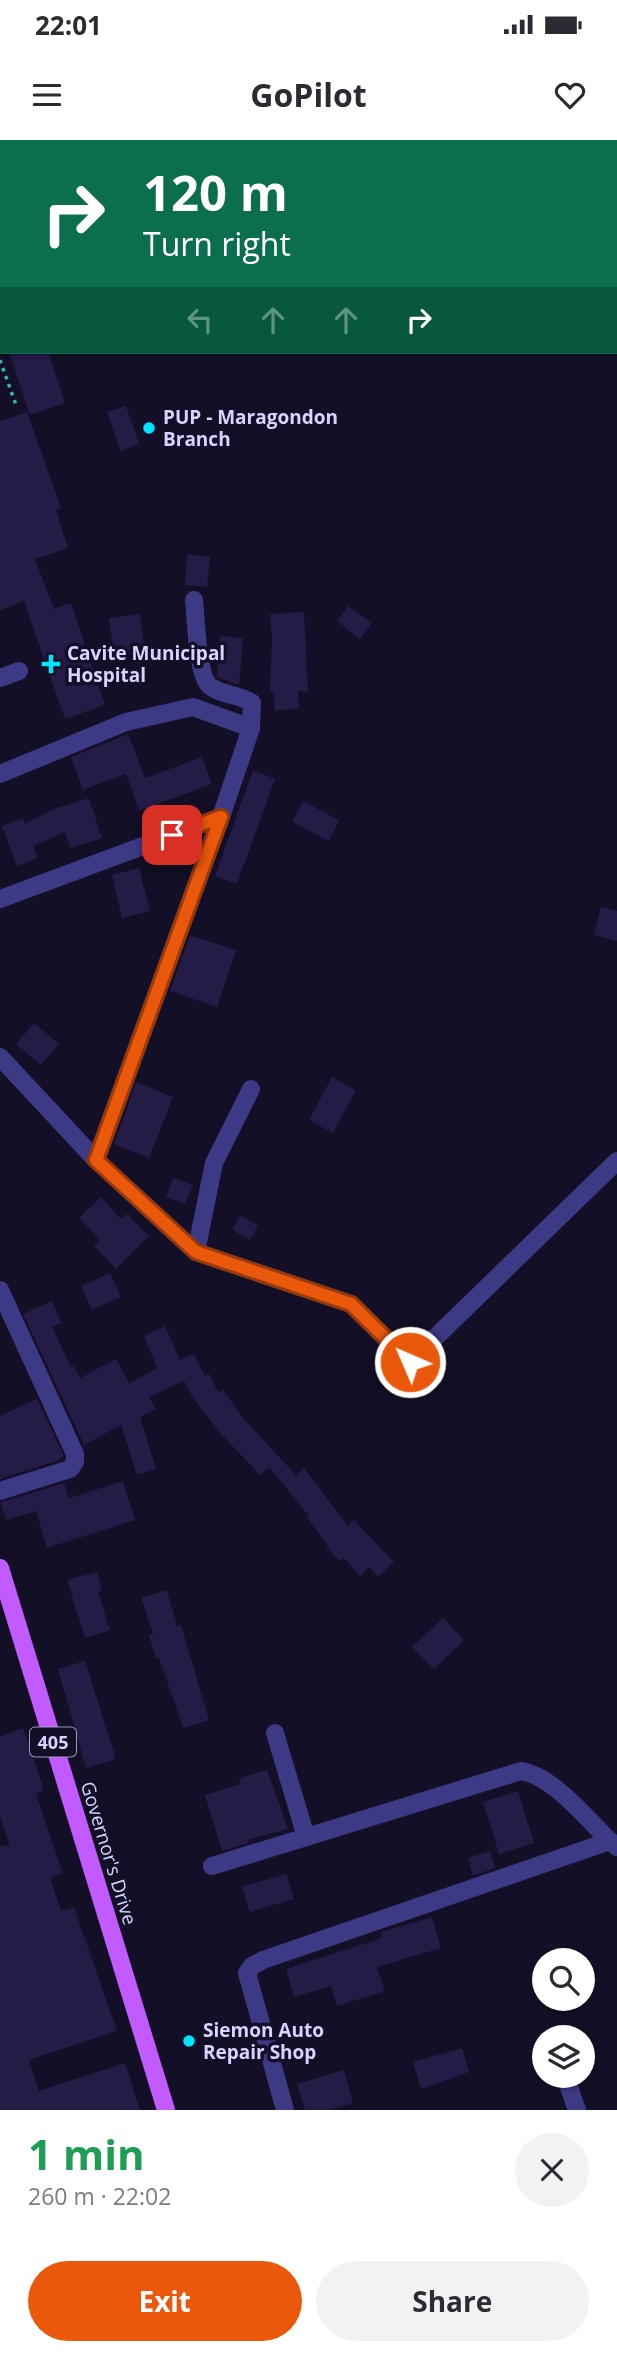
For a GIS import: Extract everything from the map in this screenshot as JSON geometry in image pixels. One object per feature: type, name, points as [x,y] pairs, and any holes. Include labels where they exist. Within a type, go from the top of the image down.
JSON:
[{"type":"main road","name":"Governor's Drive","points":[[0,1568],[166,2110]]},
{"type":"street","points":[[96,1160],[251,728],[253,703],[244,697],[208,686],[202,675],[194,600]]},
{"type":"street","points":[[0,678],[19,671]]},
{"type":"street","points":[[0,774],[126,722],[193,707],[251,728]]},
{"type":"street","points":[[0,899],[221,817]]},
{"type":"street","points":[[0,1057],[96,1160],[196,1252],[351,1304],[410,1362],[617,1161]]},
{"type":"street","points":[[196,1252],[214,1163],[251,1089]]},
{"type":"street","points":[[0,1290],[75,1454],[75,1462],[70,1469],[0,1491]]},
{"type":"street","points":[[275,1733],[306,1837]]},
{"type":"street","points":[[212,1866],[521,1771],[534,1773],[547,1781],[614,1844],[263,1960],[252,1966],[247,1973],[285,2110]]},
{"type":"street","points":[[569,2088],[577,2110]]},
{"type":"path","points":[[0,360],[16,405]]},
{"type":"building","points":[[10,354],[49,354],[65,403],[30,415]]},
{"type":"building","points":[[126,406],[139,444],[120,451],[107,412]]},
{"type":"building","points":[[27,412],[61,508],[56,510],[68,548],[35,559],[54,609],[71,603],[105,705],[65,719],[24,601],[0,610],[0,421]]},
{"type":"building","points":[[187,554],[210,557],[207,587],[185,585]]},
{"type":"building","points":[[348,606],[372,623],[360,639],[337,621]]},
{"type":"building","points":[[304,612],[308,691],[298,691],[299,709],[275,710],[273,691],[270,691],[270,614]]},
{"type":"building","points":[[140,614],[145,652],[114,655],[109,618]]},
{"type":"building","points":[[220,636],[243,638],[239,685],[217,677]]},
{"type":"building","points":[[128,734],[145,778],[202,757],[212,784],[139,811],[126,774],[83,790],[71,757]]},
{"type":"building","points":[[253,770],[275,779],[237,884],[215,876]]},
{"type":"building","points":[[89,798],[102,838],[70,848],[65,832],[33,846],[38,858],[17,866],[2,826],[23,818],[25,824],[57,808]]},
{"type":"building","points":[[303,801],[339,820],[329,841],[292,822]]},
{"type":"building","points":[[139,868],[150,911],[122,918],[112,875]]},
{"type":"building","points":[[601,907],[617,911],[617,941],[594,935]]},
{"type":"building","points":[[190,935],[236,950],[217,1007],[170,991]]},
{"type":"building","points":[[34,1023],[59,1044],[41,1065],[16,1044]]},
{"type":"building","points":[[332,1077],[356,1090],[333,1133],[309,1120]]},
{"type":"building","points":[[136,1082],[173,1097],[149,1158],[114,1144]]},
{"type":"building","points":[[173,1178],[193,1185],[185,1204],[166,1197]]},
{"type":"building","points":[[101,1197],[121,1219],[127,1214],[149,1236],[116,1269],[94,1246],[100,1240],[79,1218]]},
{"type":"building","points":[[240,1215],[258,1225],[250,1240],[232,1230]]},
{"type":"building","points":[[110,1273],[121,1297],[92,1310],[81,1286]]},
{"type":"building","points":[[52,1301],[62,1323],[52,1327],[71,1367],[74,1366],[80,1378],[116,1359],[129,1383],[157,1368],[144,1336],[165,1326],[180,1360],[194,1354],[205,1376],[209,1374],[219,1393],[223,1390],[243,1418],[296,1475],[304,1468],[348,1526],[354,1520],[394,1562],[378,1577],[369,1567],[360,1576],[344,1558],[340,1561],[326,1547],[328,1545],[307,1518],[309,1516],[269,1467],[260,1475],[220,1433],[193,1398],[184,1381],[149,1397],[156,1409],[140,1417],[156,1469],[137,1475],[121,1425],[84,1445],[23,1314]]},
{"type":"building","points":[[37,1399],[64,1456],[57,1461],[0,1479],[0,1416]]},
{"type":"building","points":[[123,1481],[135,1520],[47,1548],[36,1511],[6,1520],[1,1502],[64,1483],[69,1498]]},
{"type":"building","points":[[97,1572],[102,1591],[98,1592],[110,1630],[85,1638],[67,1580]]},
{"type":"building","points":[[167,1590],[177,1626],[181,1625],[209,1720],[183,1728],[159,1658],[156,1658],[149,1635],[153,1634],[141,1598]]},
{"type":"building","points":[[443,1618],[464,1640],[434,1669],[412,1647]]},
{"type":"building","points":[[85,1661],[116,1759],[86,1768],[58,1669]]},
{"type":"building","points":[[23,1728],[44,1790],[36,1794],[63,1873],[50,1878],[61,1911],[74,1907],[117,2031],[29,2060],[39,2091],[125,2063],[140,2110],[0,2110],[0,1846],[10,1845],[0,1817],[0,1737]]},
{"type":"building","points":[[267,1770],[288,1829],[248,1840],[249,1843],[222,1851],[205,1795],[240,1784],[239,1778]]},
{"type":"building","points":[[518,1791],[534,1843],[499,1854],[483,1802]]},
{"type":"building","points":[[490,1851],[495,1868],[473,1876],[468,1858]]},
{"type":"building","points":[[286,1874],[294,1899],[250,1912],[242,1887]]},
{"type":"building","points":[[432,1917],[441,1948],[377,1967],[385,1991],[337,2006],[331,1986],[294,1997],[286,1969],[382,1938],[381,1932]]},
{"type":"building","points":[[462,2048],[469,2072],[421,2089],[413,2062]]},
{"type":"building","points":[[344,2070],[353,2103],[329,2110],[305,2110],[297,2084]]},
{"type":"place","name":"PUP - Maragondon Branch","points":[[149,428]]},
{"type":"place","name":"Cavite Municipal Hospital","points":[[51,664]]},
{"type":"place","name":"Siemon Auto Repair Shop","points":[[189,2041]]},
{"type":"route","points":[[172,835],[221,817],[96,1160],[196,1252],[351,1304],[410,1362]]}]
